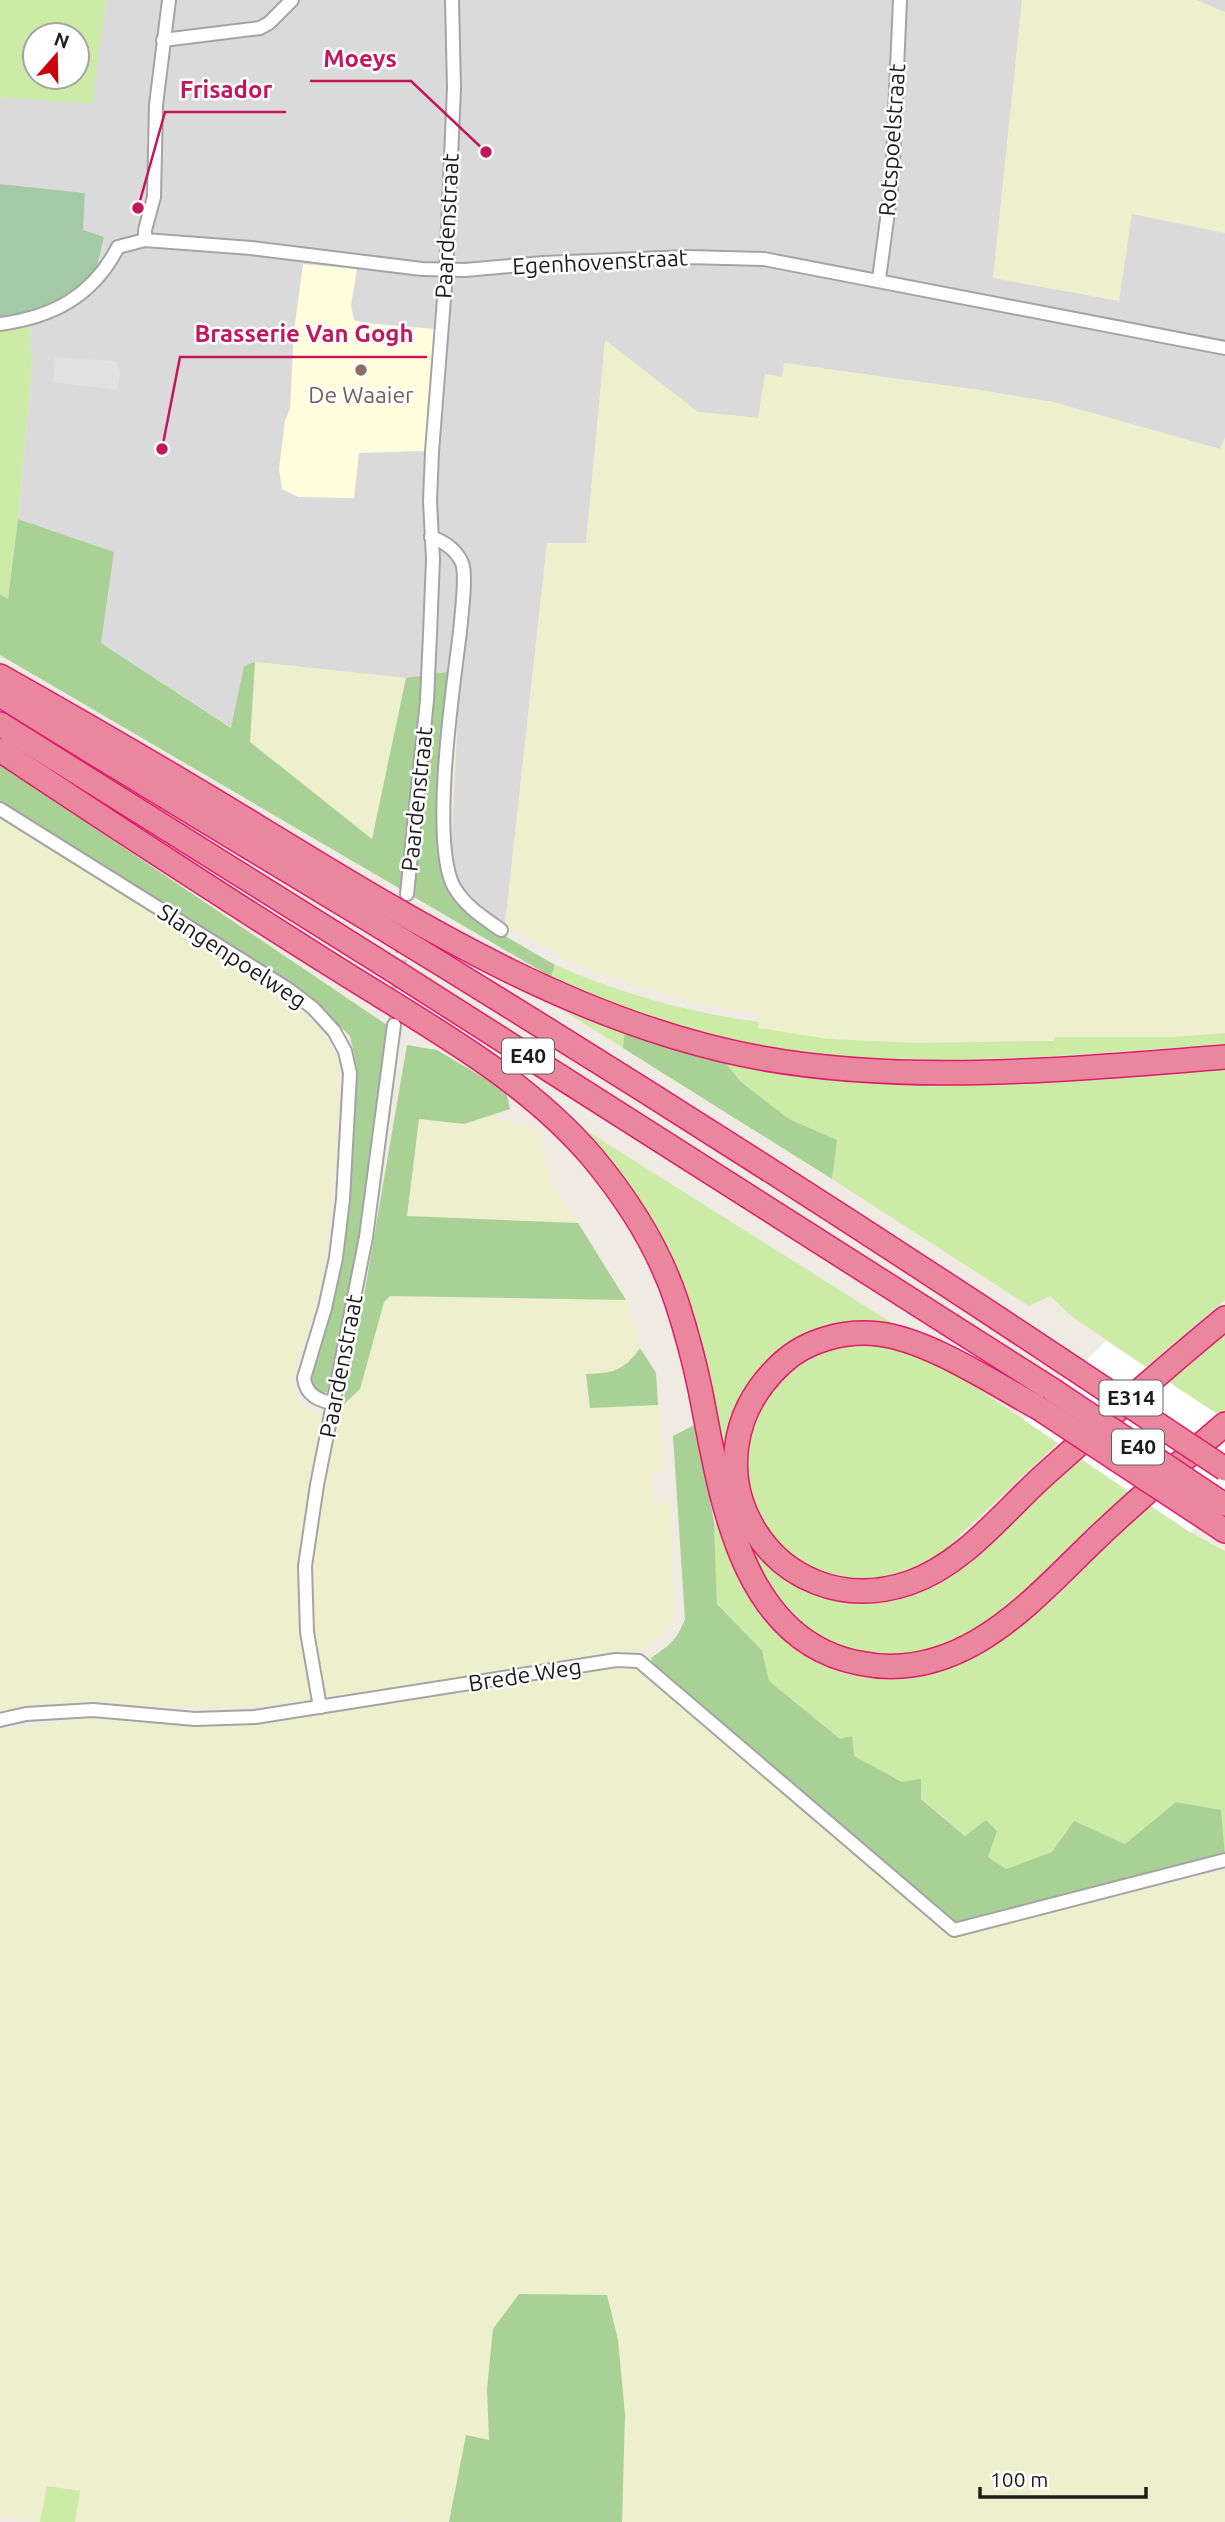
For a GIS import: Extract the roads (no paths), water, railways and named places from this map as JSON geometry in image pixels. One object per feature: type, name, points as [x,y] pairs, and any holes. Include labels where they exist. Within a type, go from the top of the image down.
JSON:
[{"type":"highway","points":[[0,676],[430,928],[551,990],[605,1013],[665,1033],[761,1058],[872,1071],[1014,1070],[1225,1057]]},
{"type":"highway","name":"E40","points":[[0,695],[553,1034],[926,1270],[1225,1469]]},
{"type":"highway","name":"E40","points":[[0,724],[380,962],[1220,1515]]},
{"type":"highway","points":[[0,750],[156,854],[481,1062],[559,1121],[593,1158],[621,1194],[659,1257],[675,1298],[697,1376],[726,1514],[737,1547],[767,1601],[806,1641],[849,1661],[874,1667],[928,1662],[953,1654],[980,1640],[1021,1610],[1133,1504],[1225,1423]]},
{"type":"highway","name":"E314","points":[[1046,1399],[913,1343],[880,1334],[852,1334],[822,1339],[786,1359],[765,1379],[754,1396],[737,1435],[735,1479],[745,1513],[758,1537],[781,1561],[808,1579],[857,1591],[882,1590],[911,1583],[961,1553],[1164,1368],[1225,1318]]},
{"type":"street","points":[[145,240],[145,230],[155,197],[156,105],[169,0]]},
{"type":"street","points":[[163,40],[260,28],[269,23],[292,0]]},
{"type":"street","name":"Paardenstraat","points":[[408,894],[426,700],[433,559],[433,424],[446,269],[454,88],[452,0]]},
{"type":"street","name":"Rotspoelstraat","points":[[878,279],[891,182],[900,0]]},
{"type":"street","name":"Egenhovenstraat","points":[[0,324],[36,318],[57,310],[101,276],[118,247],[145,240],[251,248],[422,269],[687,257],[751,258],[878,279],[1225,348]]},
{"type":"street","name":"Paardenstraat","points":[[431,537],[446,542],[455,551],[463,566],[461,617],[446,767],[445,856],[453,884],[467,905],[501,930]]},
{"type":"street","name":"Slangenpoelweg","points":[[0,809],[288,989],[324,1019],[341,1041],[350,1073],[343,1199],[330,1287],[304,1378],[307,1391],[314,1398],[334,1404]]},
{"type":"street","name":"Paardenstraat","points":[[320,1707],[307,1632],[305,1566],[311,1521],[366,1237],[394,1025]]},
{"type":"street","name":"Brede Weg","points":[[0,1720],[26,1714],[93,1710],[195,1719],[255,1717],[616,1660],[639,1661],[954,1930],[1225,1860]]},
{"type":"tunnel","points":[[394,1025],[406,910]]},
{"type":"place","name":"Moeys","points":[[486,152]]},
{"type":"place","name":"Frisador","points":[[138,208]]},
{"type":"place","name":"De Waaier","points":[[361,370]]},
{"type":"place","name":"Brasserie Van Gogh","points":[[162,449]]}]
